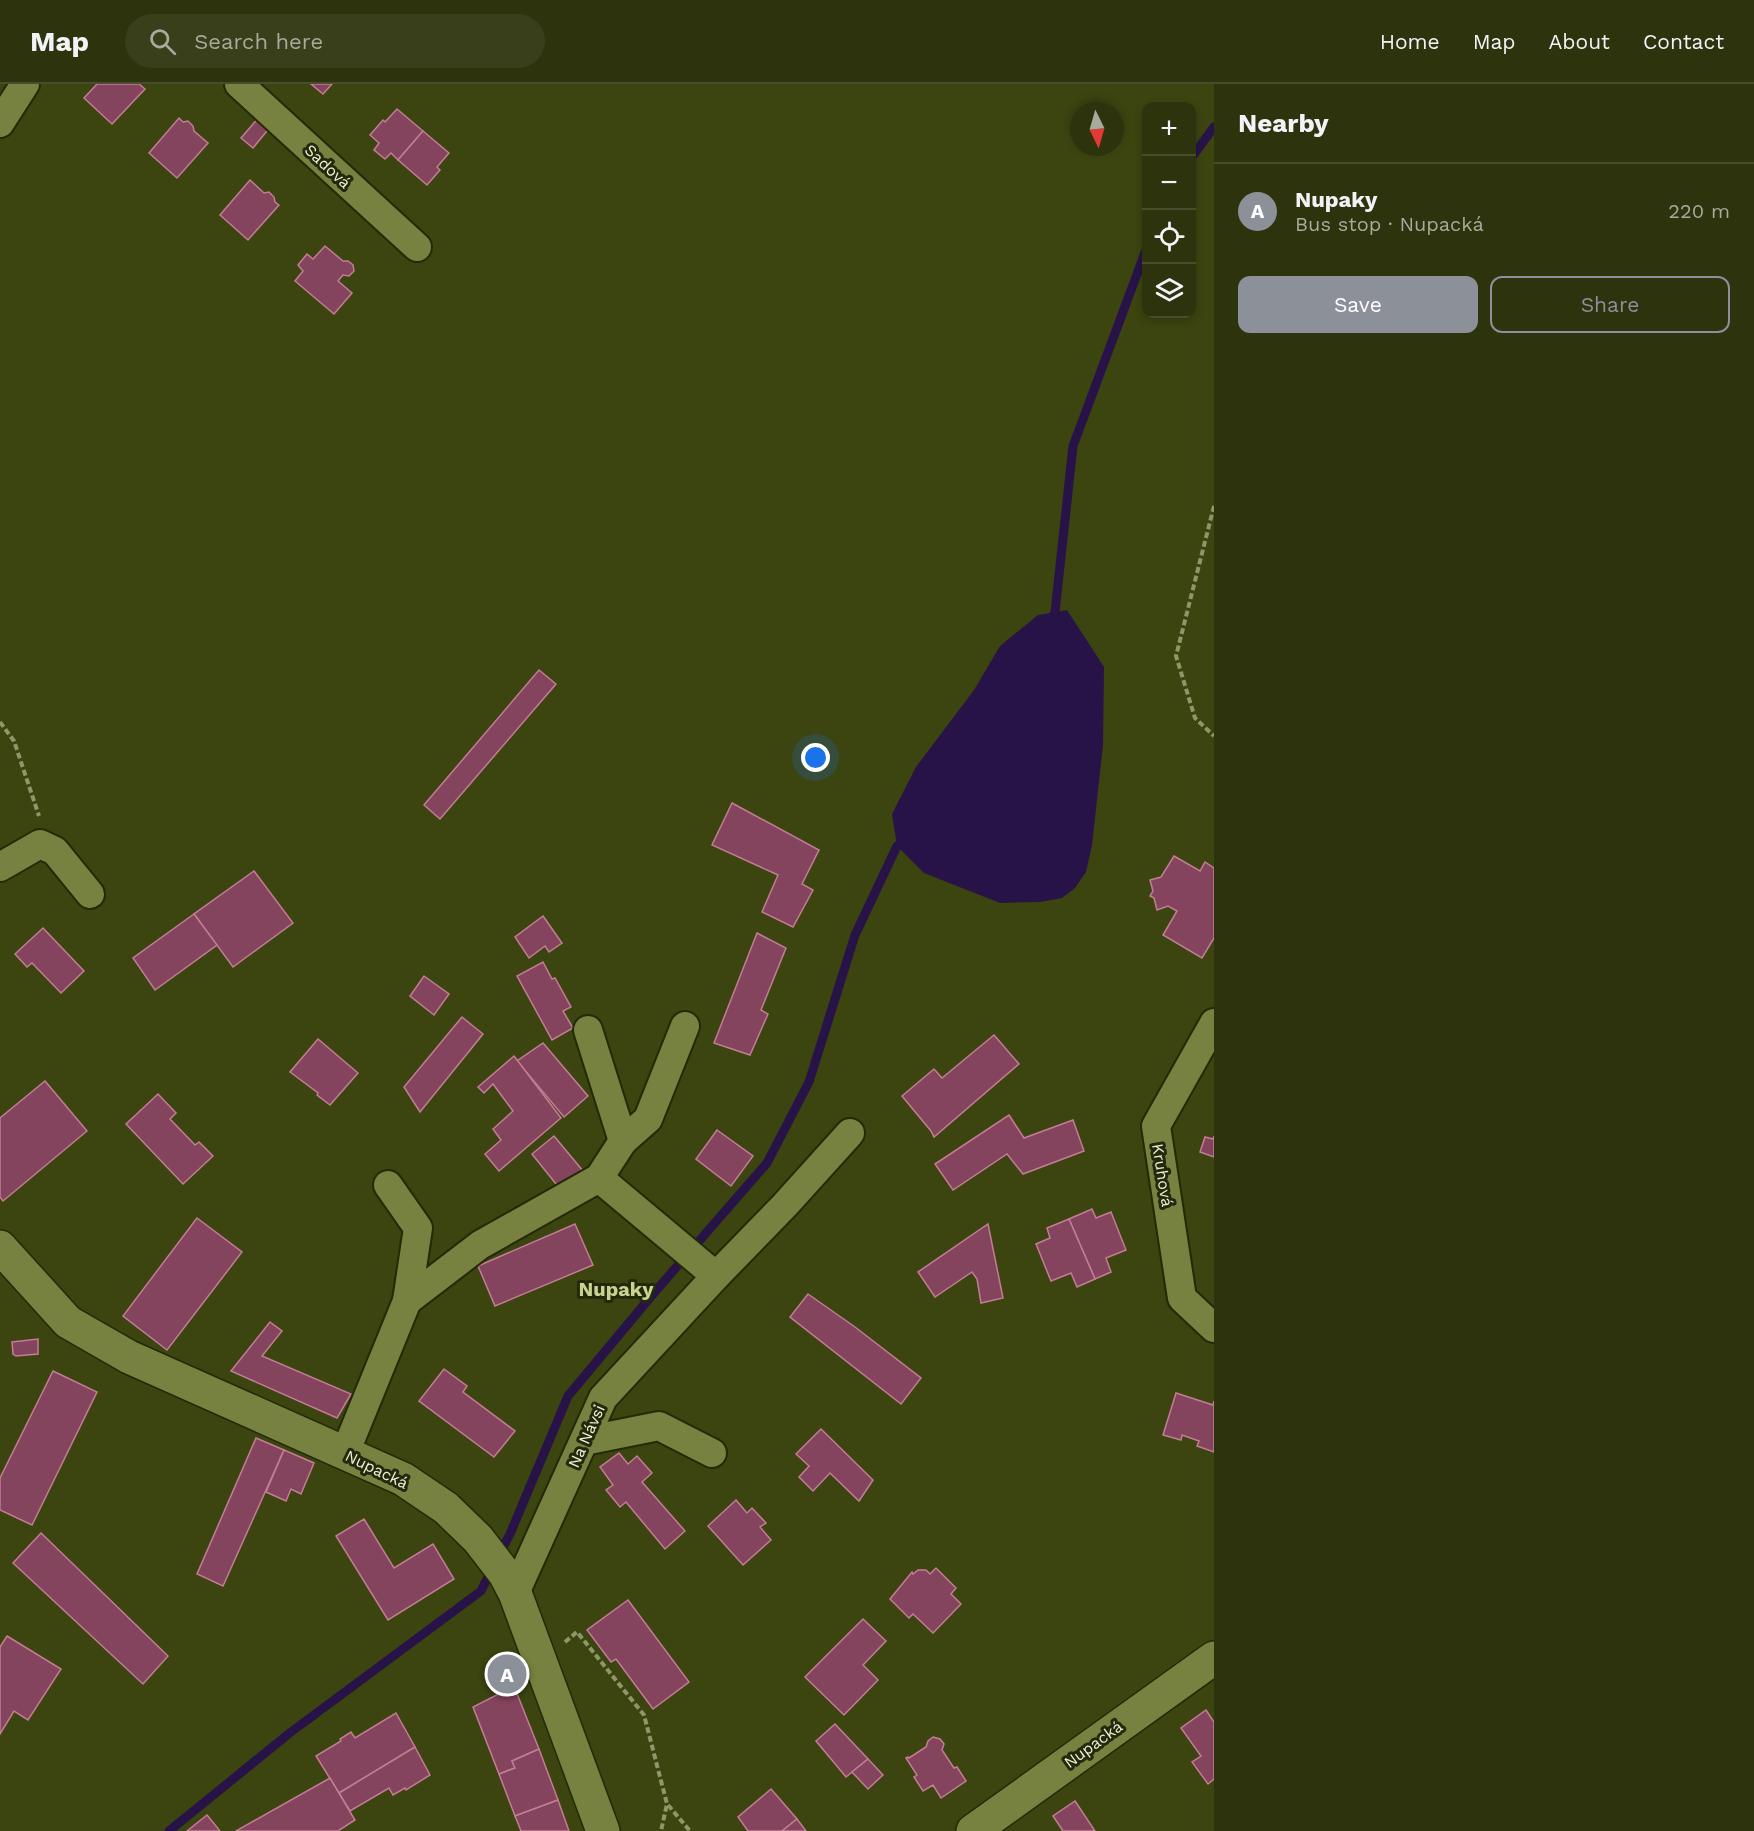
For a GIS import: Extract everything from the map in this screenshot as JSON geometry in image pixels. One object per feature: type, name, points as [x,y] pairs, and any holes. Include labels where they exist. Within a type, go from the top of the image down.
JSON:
[{"type":"street","points":[[0,123],[25,84]]},
{"type":"street","name":"Sadová","points":[[239,84],[417,247]]},
{"type":"street","points":[[0,867],[40,844],[55,851],[90,894]]},
{"type":"street","name":"Kruhová","points":[[1214,1023],[1156,1126],[1182,1298],[1214,1328]]},
{"type":"street","points":[[407,1301],[480,1245],[599,1178],[623,1142],[648,1119],[685,1026]]},
{"type":"street","points":[[588,1030],[623,1142]]},
{"type":"street","name":"Na Návsi","points":[[510,1583],[584,1441],[603,1398],[710,1271],[785,1205],[850,1133]]},
{"type":"street","points":[[599,1178],[710,1271]]},
{"type":"street","points":[[345,1453],[407,1301],[418,1228],[388,1185]]},
{"type":"street","name":"Nupacká","points":[[0,1247],[68,1322],[129,1357],[404,1479],[446,1508],[478,1539],[510,1583],[603,1831]]},
{"type":"street","points":[[584,1441],[659,1426],[712,1453]]},
{"type":"street","name":"Nupacká","points":[[973,1831],[1214,1658]]},
{"type":"path","points":[[1214,506],[1176,656],[1195,718],[1214,736]]},
{"type":"path","points":[[0,722],[14,741],[39,816],[40,844]]},
{"type":"path","points":[[560,1645],[577,1632],[644,1716],[667,1804],[690,1831]]},
{"type":"path","points":[[661,1831],[667,1804]]},
{"type":"shaded area","points":[[1067,610],[1104,667],[1103,745],[1092,845],[1086,872],[1075,888],[1062,898],[1040,902],[1000,903],[924,873],[897,846],[892,814],[916,767],[974,690],[1000,646],[1038,615]]},
{"type":"building","points":[[97,84],[139,84],[145,89],[112,124],[84,98]]},
{"type":"building","points":[[311,84],[332,84],[323,94]]},
{"type":"building","points":[[397,109],[423,131],[398,160],[391,153],[385,159],[374,150],[379,143],[370,135]]},
{"type":"building","points":[[260,116],[271,126],[253,148],[241,138]]},
{"type":"building","points":[[179,118],[183,122],[188,121],[194,131],[208,143],[177,178],[149,153]]},
{"type":"building","points":[[423,131],[449,153],[437,167],[440,170],[427,185],[398,160]]},
{"type":"building","points":[[250,180],[264,193],[269,192],[279,205],[248,240],[220,215]]},
{"type":"building","points":[[325,246],[343,261],[348,261],[353,265],[354,271],[349,276],[343,275],[338,281],[352,293],[334,314],[295,281],[303,271],[298,265],[307,254],[313,259]]},
{"type":"building","points":[[539,670],[556,684],[440,819],[424,805]]},
{"type":"building","points":[[732,803],[819,850],[802,884],[813,890],[793,927],[762,912],[778,875],[712,845]]},
{"type":"building","points":[[1174,856],[1200,871],[1205,862],[1214,868],[1214,938],[1202,958],[1163,935],[1177,911],[1168,906],[1157,910],[1154,898],[1150,896],[1153,891],[1150,880],[1161,877]]},
{"type":"building","points":[[254,871],[293,923],[233,967],[194,914]]},
{"type":"building","points":[[194,914],[217,945],[155,990],[133,958]]},
{"type":"building","points":[[543,916],[562,943],[549,952],[545,946],[529,958],[515,937]]},
{"type":"building","points":[[43,928],[84,971],[61,993],[32,963],[27,967],[15,954]]},
{"type":"building","points":[[757,933],[786,948],[761,1010],[768,1014],[750,1055],[714,1043]]},
{"type":"building","points":[[543,962],[571,1007],[563,1011],[573,1028],[552,1040],[517,976]]},
{"type":"building","points":[[424,976],[449,994],[434,1015],[410,996]]},
{"type":"building","points":[[462,1017],[483,1034],[420,1112],[404,1087]]},
{"type":"building","points":[[994,1035],[1019,1064],[934,1137],[902,1096],[934,1069],[942,1078]]},
{"type":"building","points":[[318,1039],[358,1073],[330,1105],[290,1072]]},
{"type":"building","points":[[543,1043],[588,1096],[564,1117],[517,1061]]},
{"type":"building","points":[[514,1056],[561,1118],[499,1171],[485,1154],[501,1140],[493,1129],[513,1111],[493,1084],[484,1093],[478,1087]]},
{"type":"building","points":[[45,1081],[87,1131],[3,1201],[0,1197],[0,1118]]},
{"type":"building","points":[[158,1094],[176,1113],[170,1119],[195,1145],[199,1142],[213,1156],[183,1184],[126,1124]]},
{"type":"building","points":[[1009,1115],[1024,1138],[1073,1120],[1084,1151],[1023,1174],[1007,1154],[953,1190],[935,1164]]},
{"type":"building","points":[[717,1130],[753,1156],[731,1186],[696,1159]]},
{"type":"building","points":[[554,1136],[583,1171],[560,1189],[532,1154]]},
{"type":"building","points":[[1214,1136],[1214,1157],[1200,1152],[1205,1137],[1213,1139]]},
{"type":"building","points":[[1092,1209],[1096,1218],[1111,1212],[1126,1250],[1106,1258],[1111,1272],[1095,1279],[1069,1219]]},
{"type":"building","points":[[197,1218],[242,1252],[167,1350],[123,1316]]},
{"type":"building","points":[[1069,1219],[1095,1279],[1077,1287],[1071,1273],[1051,1281],[1036,1244],[1050,1238],[1047,1228]]},
{"type":"building","points":[[575,1224],[593,1265],[495,1306],[478,1266]]},
{"type":"building","points":[[988,1224],[1003,1298],[981,1303],[977,1279],[972,1272],[935,1297],[918,1272]]},
{"type":"building","points":[[808,1294],[921,1378],[901,1404],[790,1317]]},
{"type":"building","points":[[270,1322],[282,1331],[262,1356],[351,1394],[337,1418],[231,1371]]},
{"type":"building","points":[[38,1339],[38,1354],[16,1356],[13,1354],[12,1342]]},
{"type":"building","points":[[444,1369],[467,1386],[463,1392],[515,1431],[494,1457],[419,1401]]},
{"type":"building","points":[[53,1371],[97,1392],[32,1525],[0,1510],[0,1478]]},
{"type":"building","points":[[1176,1393],[1213,1405],[1214,1401],[1214,1452],[1197,1446],[1199,1441],[1182,1435],[1181,1440],[1163,1435]]},
{"type":"building","points":[[821,1429],[873,1480],[859,1501],[830,1473],[813,1491],[799,1477],[809,1466],[796,1454]]},
{"type":"building","points":[[256,1438],[284,1450],[223,1586],[197,1574]]},
{"type":"building","points":[[284,1450],[314,1463],[301,1494],[291,1489],[286,1501],[266,1492]]},
{"type":"building","points":[[619,1453],[628,1464],[637,1456],[652,1473],[642,1482],[685,1531],[665,1549],[626,1502],[620,1507],[606,1490],[613,1485],[600,1467]]},
{"type":"building","points":[[736,1500],[747,1513],[752,1508],[766,1523],[760,1527],[771,1540],[743,1565],[708,1526]]},
{"type":"building","points":[[364,1519],[394,1568],[433,1544],[454,1579],[388,1620],[336,1536]]},
{"type":"building","points":[[41,1533],[168,1656],[143,1684],[13,1563]]},
{"type":"building","points":[[936,1568],[956,1588],[951,1594],[961,1604],[933,1633],[913,1614],[909,1618],[890,1599],[912,1572],[913,1574],[918,1570],[926,1570],[930,1574]]},
{"type":"building","points":[[628,1600],[689,1682],[653,1709],[616,1659],[611,1662],[587,1630]]},
{"type":"building","points":[[863,1619],[886,1641],[863,1665],[878,1680],[844,1715],[805,1677]]},
{"type":"building","points":[[7,1636],[61,1669],[28,1720],[14,1711],[0,1734],[0,1647]]},
{"type":"building","points":[[514,1686],[539,1749],[512,1761],[515,1768],[499,1774],[473,1707]]},
{"type":"building","points":[[1206,1710],[1214,1722],[1214,1779],[1208,1784],[1192,1762],[1201,1756],[1181,1728]]},
{"type":"building","points":[[396,1713],[415,1747],[339,1793],[316,1756],[351,1732],[355,1738]]},
{"type":"building","points":[[835,1724],[868,1759],[846,1777],[816,1741]]},
{"type":"building","points":[[933,1737],[940,1739],[944,1744],[942,1750],[966,1781],[941,1798],[933,1785],[923,1791],[914,1777],[917,1775],[906,1758],[926,1747],[928,1741]]},
{"type":"building","points":[[415,1747],[430,1775],[393,1795],[389,1788],[350,1811],[339,1793]]},
{"type":"building","points":[[539,1749],[558,1800],[515,1816],[499,1774],[515,1768],[512,1761]]},
{"type":"building","points":[[868,1759],[883,1775],[868,1789],[852,1772]]},
{"type":"building","points":[[330,1778],[355,1820],[338,1831],[236,1831]]},
{"type":"building","points":[[771,1789],[797,1819],[782,1831],[748,1831],[738,1817]]},
{"type":"building","points":[[558,1800],[569,1831],[521,1831],[515,1816]]},
{"type":"building","points":[[1075,1801],[1095,1831],[1063,1831],[1053,1816]]},
{"type":"building","points":[[207,1815],[220,1831],[187,1831]]},
{"type":"building","points":[[797,1819],[806,1831],[782,1831]]},
{"type":"waterway","points":[[1193,156],[1214,127]]},
{"type":"waterway","points":[[1051,622],[1055,612],[1073,446],[1142,261]]},
{"type":"waterway","points":[[499,1555],[568,1396],[767,1163],[809,1082],[855,935],[897,846],[906,838]]},
{"type":"waterway","points":[[169,1831],[291,1732],[481,1591],[493,1567]]},
{"type":"place","name":"Nupaky","points":[[507,1674]]},
{"type":"district","name":"Nupaky","points":[[616,1289]]}]
